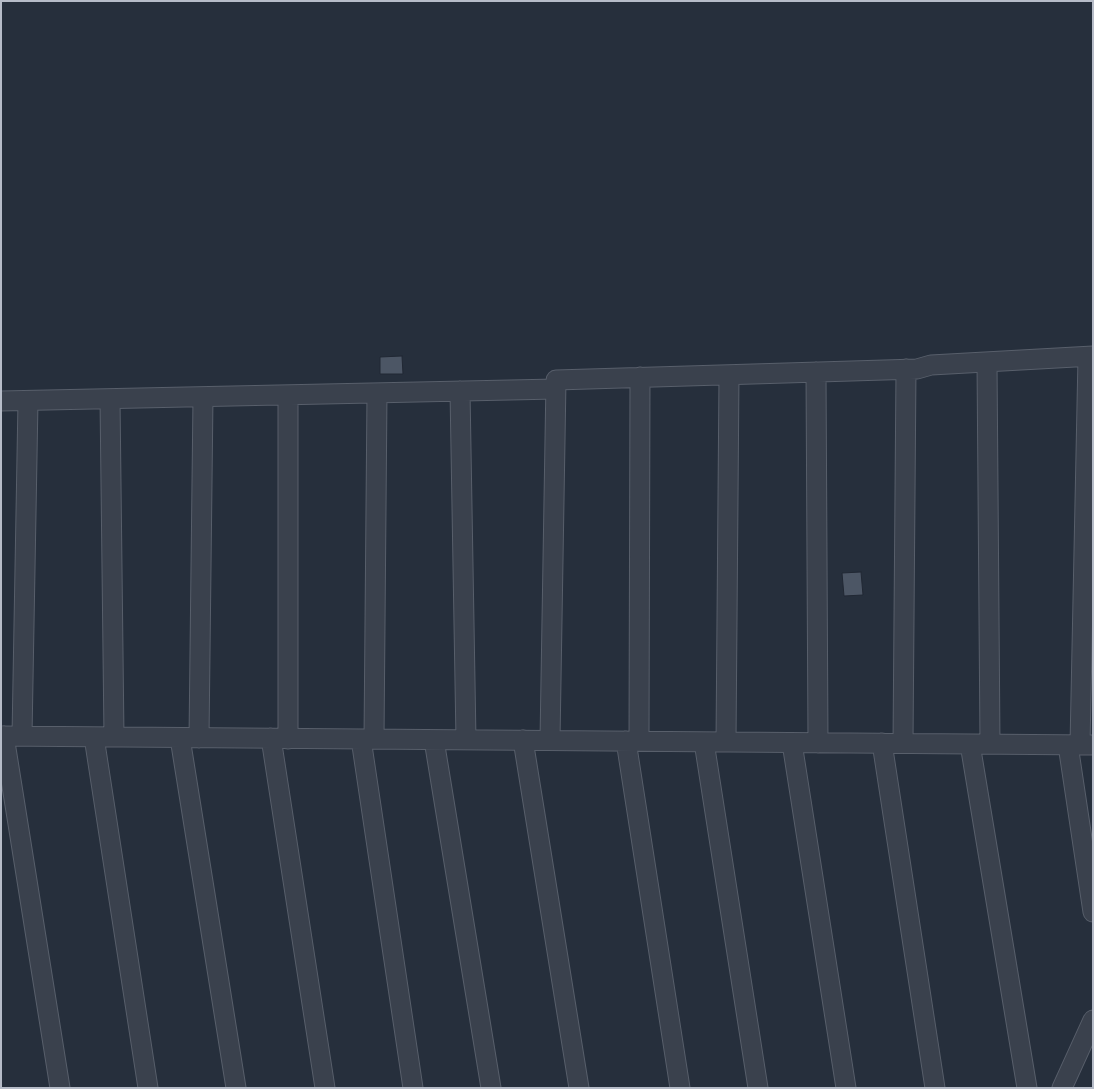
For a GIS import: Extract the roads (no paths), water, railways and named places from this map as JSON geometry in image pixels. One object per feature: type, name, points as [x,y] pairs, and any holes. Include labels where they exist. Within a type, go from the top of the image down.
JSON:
[{"type":"street","points":[[550,740],[556,380],[906,369],[931,365],[1090,357],[1080,745],[1093,912]]},
{"type":"street","points":[[987,362],[990,744]]},
{"type":"street","points":[[903,743],[906,369]]},
{"type":"street","points":[[816,372],[818,743]]},
{"type":"street","points":[[726,742],[729,375]]},
{"type":"street","points":[[640,377],[633,741],[680,1088]]},
{"type":"street","points":[[1,401],[556,388]]},
{"type":"street","points":[[460,391],[466,740]]},
{"type":"street","points":[[377,393],[368,739],[413,1088]]},
{"type":"street","points":[[288,395],[280,738],[325,1088]]},
{"type":"street","points":[[203,397],[190,738],[236,1088]]},
{"type":"street","points":[[110,399],[114,737]]},
{"type":"street","points":[[28,401],[9,736],[60,1088]]},
{"type":"street","points":[[9,736],[1080,745]]},
{"type":"street","points":[[94,737],[148,1088]]},
{"type":"street","points":[[434,740],[491,1088]]},
{"type":"street","points":[[522,740],[579,1088]]},
{"type":"street","points":[[704,742],[758,1088]]},
{"type":"street","points":[[792,742],[846,1088]]},
{"type":"street","points":[[882,743],[935,1088]]},
{"type":"street","points":[[970,744],[1027,1088]]},
{"type":"street","points":[[1062,1088],[1093,1020]]}]
